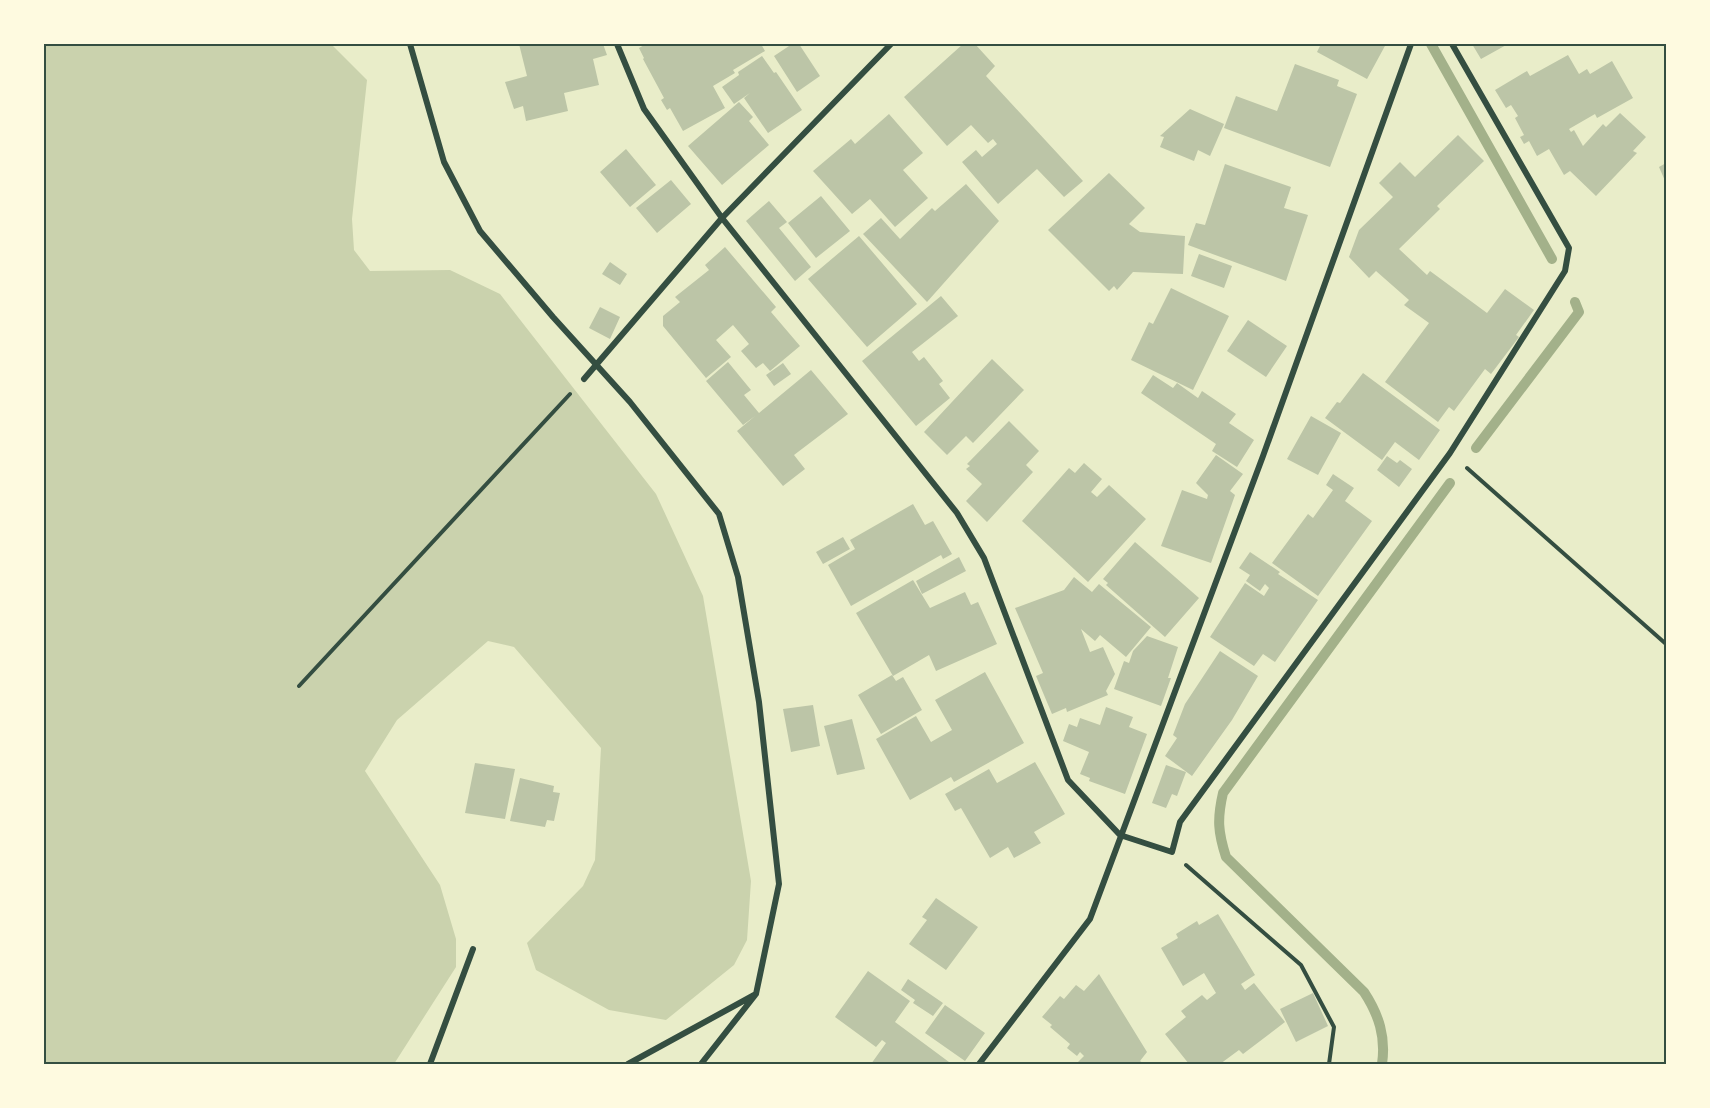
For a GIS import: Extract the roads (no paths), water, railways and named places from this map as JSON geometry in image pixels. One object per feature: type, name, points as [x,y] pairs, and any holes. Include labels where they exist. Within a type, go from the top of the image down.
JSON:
[{"type":"street","points":[[410,44],[444,162],[480,231],[596,366],[630,402],[718,514],[738,577],[759,702],[779,884],[756,994],[701,1065]]},
{"type":"street","points":[[617,44],[644,109],[722,218],[957,513],[984,558],[1068,780],[1120,835],[1172,852],[1180,822],[1450,453],[1565,271],[1569,248],[1452,44]]},
{"type":"street","points":[[584,379],[722,218],[891,44]]},
{"type":"street","points":[[979,1065],[1090,920],[1263,456],[1411,44]]},
{"type":"street","points":[[430,1065],[473,949]]},
{"type":"street","points":[[628,1065],[756,994]]},
{"type":"waterway","points":[[1431,44],[1552,259]]},
{"type":"waterway","points":[[1476,448],[1579,312],[1575,302]]},
{"type":"waterway","points":[[1382,1064],[1383,1045],[1380,1026],[1374,1009],[1364,992],[1226,857],[1221,840],[1219,818],[1223,793],[1450,483]]}]
